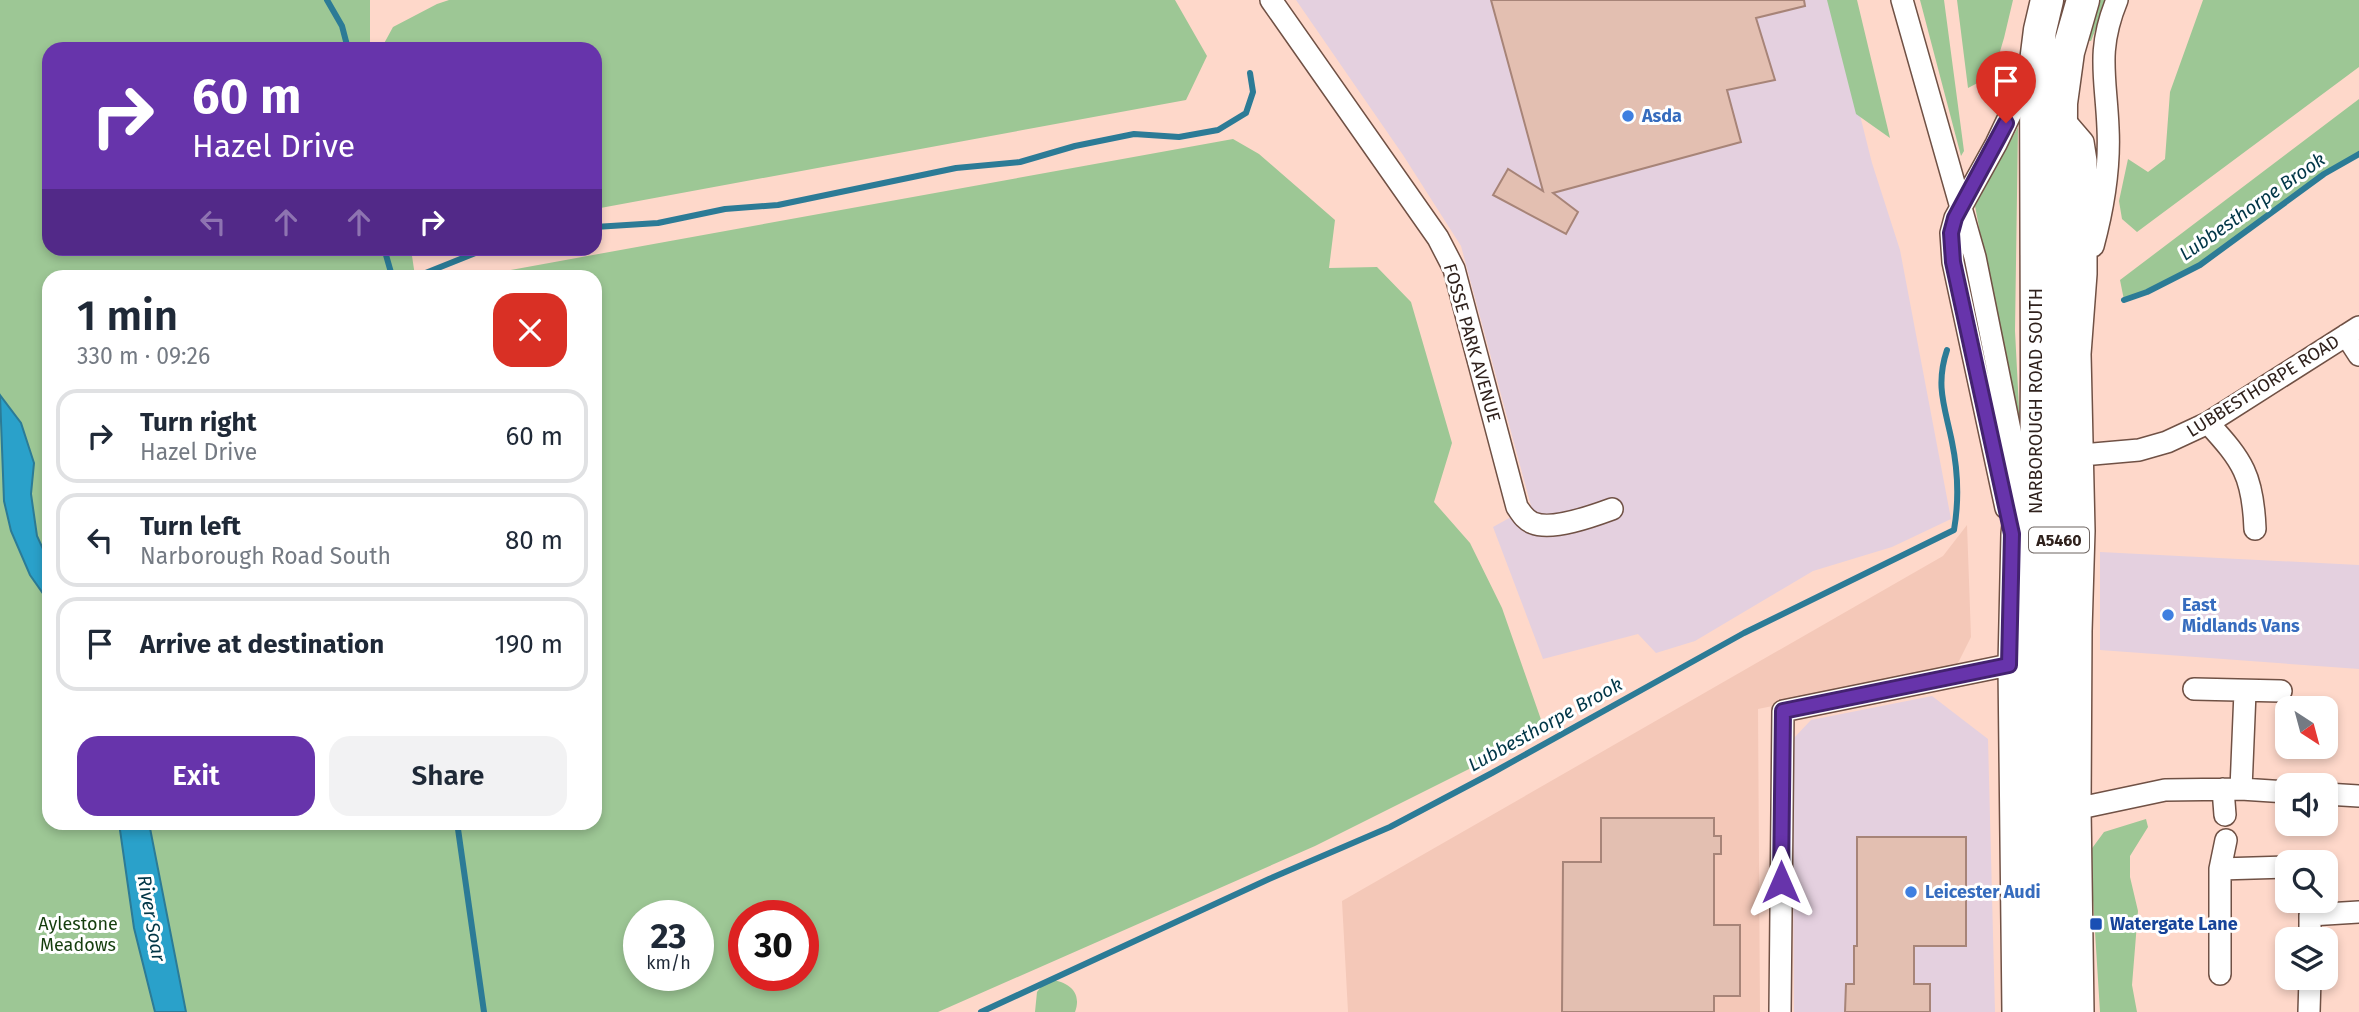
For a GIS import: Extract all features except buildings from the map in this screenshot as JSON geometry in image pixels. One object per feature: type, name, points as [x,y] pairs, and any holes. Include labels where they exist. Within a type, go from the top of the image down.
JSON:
[{"type":"main road","name":"NARBOROUGH ROAD SOUTH","points":[[2037,1012],[2034,927],[2036,73],[2040,30],[2047,0]]},
{"type":"main road","name":"NARBOROUGH ROAD SOUTH","points":[[2061,1012],[2058,930],[2061,115],[2068,52],[2083,0]]},
{"type":"street","name":"FOSSE PARK AVENUE","points":[[1271,0],[1426,221],[1454,269],[1517,508],[1525,519],[1535,525],[1547,526],[1612,509]]},
{"type":"street","name":"NARBOROUGH ROAD SOUTH","points":[[1902,0],[1962,205],[2013,445],[2016,498],[2012,534],[2009,665],[2013,1012]]},
{"type":"street","points":[[2086,274],[2101,216],[2108,127],[2102,62],[2108,26],[2117,0]]},
{"type":"street","name":"NARBOROUGH ROAD SOUTH","points":[[1962,205],[2036,73]]},
{"type":"street","points":[[2036,73],[2049,105],[2083,142],[2086,161],[2086,274],[2081,343],[2084,531],[2080,808],[2083,1012]]},
{"type":"street","points":[[2353,331],[2359,355]]},
{"type":"street","name":"LUBBESTHORPE ROAD","points":[[2082,455],[2139,450],[2167,442],[2208,423],[2353,331]]},
{"type":"street","points":[[2208,423],[2235,452],[2245,471],[2254,499],[2255,529]]},
{"type":"street","points":[[1780,1012],[1783,711],[2009,665]]},
{"type":"street","points":[[2194,689],[2281,691]]},
{"type":"street","points":[[2225,815],[2232,789],[2245,692]]},
{"type":"street","points":[[2080,808],[2165,790],[2275,791]]},
{"type":"street","points":[[2338,795],[2359,796]]},
{"type":"street","points":[[2220,974],[2220,869],[2225,840]]},
{"type":"street","points":[[2220,869],[2275,867]]},
{"type":"street","points":[[2311,927],[2311,915],[2359,912]]},
{"type":"street","points":[[2309,1012],[2310,990]]},
{"type":"shaded area","points":[[1296,0],[1831,0],[1872,163],[1900,250],[1951,519],[1892,547],[1813,571],[1695,641],[1656,653],[1638,634],[1543,659],[1493,527],[1531,506],[1461,246],[1403,155]]},
{"type":"shaded area","points":[[1967,525],[1971,637],[1955,669],[1758,709],[1760,1012],[1348,1012],[1342,901],[1943,556]]},
{"type":"shaded area","points":[[2100,552],[2359,565],[2359,669],[2100,650]]},
{"type":"shaded area","points":[[1932,696],[1988,739],[1995,1012],[1794,1012],[1792,740],[1811,720]]},
{"type":"green space","name":"Aylestone Meadows","points":[[0,0],[370,0],[370,42],[42,42],[42,256],[412,256],[414,270],[42,270],[42,830],[137,830],[176,1012],[0,1012]]},
{"type":"green space","points":[[449,0],[1175,0],[1207,56],[1186,100],[602,208],[602,42],[385,42],[393,27]]},
{"type":"green space","points":[[1827,0],[1857,0],[1890,138],[1856,114]]},
{"type":"green space","points":[[1920,0],[1944,0],[1964,151],[1961,156]]},
{"type":"green space","points":[[1957,0],[2013,0],[1993,75],[1968,88]]},
{"type":"green space","points":[[2095,0],[2107,0],[2091,41],[2085,40]]},
{"type":"green space","points":[[2203,0],[2359,0],[2359,67],[2137,232],[2122,219],[2119,201],[2128,159],[2148,172],[2165,159],[2170,92]]},
{"type":"green space","points":[[2359,99],[2359,154],[2324,174],[2200,265],[2147,292],[2124,300],[2120,280]]},
{"type":"green space","points":[[2018,127],[2015,331],[2021,447],[1975,206]]},
{"type":"green space","points":[[1233,139],[1259,154],[1335,220],[1329,268],[1377,267],[1411,302],[1452,443],[1434,502],[1470,543],[1502,608],[1545,731],[1315,846],[938,1012],[186,1012],[150,830],[602,830],[602,270],[510,270],[587,256],[602,256],[602,253]]},
{"type":"green space","points":[[2146,819],[2148,827],[2130,856],[2130,877],[2138,911],[2132,985],[2137,1012],[2100,1012],[2090,851],[2104,832]]},
{"type":"green space","points":[[1047,979],[1061,982],[1075,992],[1075,1012],[1035,1012],[1037,992]]},
{"type":"water","points":[[0,395],[21,423],[34,463],[31,494],[37,536],[42,547],[42,592],[30,575],[11,531],[4,501]]},
{"type":"water","name":"River Soar","points":[[120,830],[150,830],[186,1012],[155,1012],[134,928]]},
{"type":"waterway","points":[[327,0],[342,26],[346,42]]},
{"type":"waterway","points":[[602,227],[658,223],[725,209],[778,205],[956,168],[1020,162],[1075,146],[1134,134],[1179,137],[1218,130],[1246,113],[1253,92],[1250,73]]},
{"type":"waterway","name":"Lubbesthorpe Brook","points":[[2124,300],[2147,292],[2200,265],[2324,174],[2359,154]]},
{"type":"waterway","points":[[386,256],[390,270]]},
{"type":"waterway","points":[[433,270],[468,256]]},
{"type":"waterway","name":"Lubbesthorpe Brook","points":[[981,1012],[1269,879],[1390,827],[1744,633],[1954,530],[1957,475],[1941,386],[1947,350]]},
{"type":"waterway","points":[[458,830],[484,1012]]},
{"type":"place","name":"Asda","points":[[1628,116]]},
{"type":"place","name":"East Midlands Vans","points":[[2168,615]]},
{"type":"place","name":"Leicester Audi","points":[[1911,892]]},
{"type":"place","name":"Watergate Lane","points":[[2096,924]]},
{"type":"route","points":[[1781,882],[1783,711],[2009,665],[2012,534],[1953,262],[1951,233],[1955,218],[2006,123]]}]
